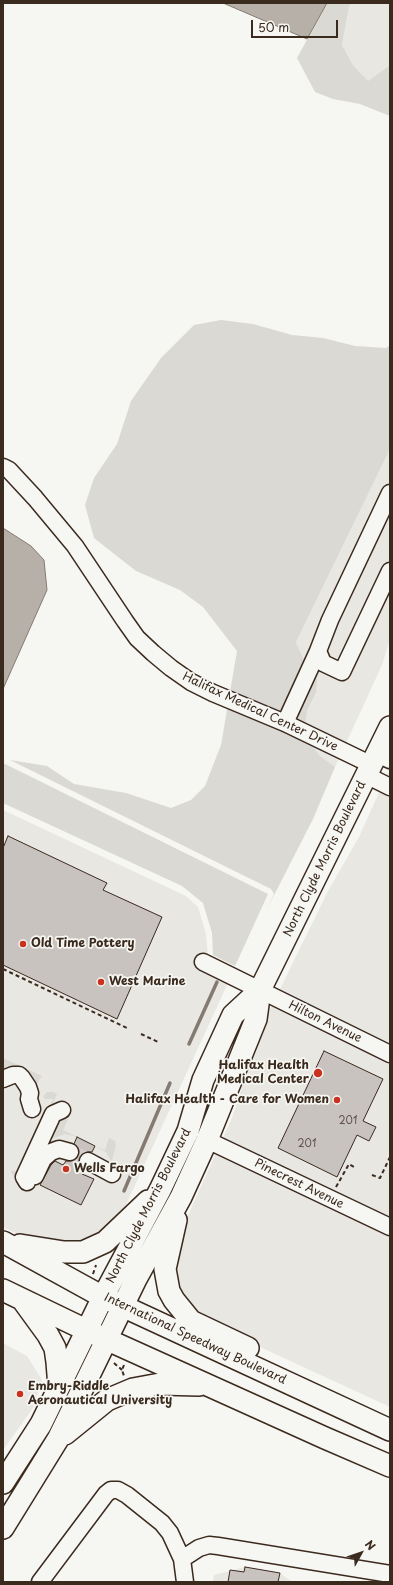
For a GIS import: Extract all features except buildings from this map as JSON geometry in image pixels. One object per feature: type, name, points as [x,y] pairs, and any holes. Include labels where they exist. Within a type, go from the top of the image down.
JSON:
[{"type":"main road","name":"North Clyde Morris Boulevard","points":[[58,1439],[123,1305],[181,1197],[207,1140],[256,1019],[260,990],[376,764],[390,728]]},
{"type":"main road","name":"North Clyde Morris Boulevard","points":[[3,1484],[41,1424],[88,1331],[103,1297],[160,1190],[188,1131],[203,1080],[233,1015],[260,990]]},
{"type":"main road","points":[[3,1242],[64,1252],[83,1252],[105,1242],[160,1190]]},
{"type":"main road","points":[[181,1197],[165,1269],[169,1291],[174,1300],[191,1321],[379,1410],[390,1418]]},
{"type":"main road","name":"International Speedway Boulevard","points":[[3,1242],[103,1297],[390,1430]]},
{"type":"main road","points":[[3,1290],[88,1331],[390,1466]]},
{"type":"main road","points":[[22,1300],[48,1335],[54,1348],[60,1385],[57,1392]]},
{"type":"main road","points":[[3,1528],[58,1439],[107,1400],[133,1389],[160,1384],[208,1385]]},
{"type":"street","name":"Halifax Medical Center Drive","points":[[3,467],[8,470],[35,498],[75,546],[124,621],[153,653],[171,668],[191,682],[231,701],[285,723],[376,764],[390,787]]},
{"type":"street","points":[[285,723],[318,651],[330,620],[390,493]]},
{"type":"street","points":[[318,651],[323,663],[342,672],[390,571]]},
{"type":"street","name":"Hilton Avenue","points":[[203,962],[390,1054]]},
{"type":"street","points":[[3,1080],[30,1104]]},
{"type":"street","points":[[62,1110],[54,1114],[24,1176],[25,1185],[33,1181],[43,1159],[51,1152],[59,1149],[70,1152]]},
{"type":"street","name":"Pinecrest Avenue","points":[[207,1140],[390,1227]]},
{"type":"street","points":[[88,1161],[112,1174]]},
{"type":"street","points":[[40,1582],[106,1494],[111,1490],[118,1490],[127,1495],[162,1523],[170,1533],[182,1559],[185,1582]]},
{"type":"street","points":[[182,1559],[199,1548],[209,1545],[390,1574]]},
{"type":"path","points":[[3,969],[127,1028]]},
{"type":"path","points":[[141,1034],[158,1042]]},
{"type":"path","points":[[372,1175],[380,1178],[390,1157]]},
{"type":"path","points":[[330,1199],[349,1164],[356,1168]]},
{"type":"path","points":[[92,1276],[96,1265]]},
{"type":"path","points":[[122,1370],[127,1361]]},
{"type":"path","points":[[114,1363],[122,1370],[125,1378]]},
{"type":"shaded area","points":[[223,3],[327,3],[307,39]]},
{"type":"shaded area","points":[[327,3],[351,3],[342,45],[353,65],[368,81],[390,65],[390,116],[360,104],[333,99],[315,92],[297,58]]},
{"type":"shaded area","points":[[351,3],[390,3],[390,65],[368,81],[353,65],[342,45]]},
{"type":"shaded area","points":[[221,320],[253,324],[292,335],[323,338],[355,346],[386,348],[390,345],[390,449],[296,642],[306,665],[317,679],[316,693],[307,711],[305,726],[307,738],[319,755],[335,767],[313,819],[267,909],[274,894],[271,889],[10,760],[47,766],[74,784],[126,793],[171,808],[191,800],[205,786],[221,745],[237,651],[203,607],[180,590],[136,571],[94,538],[85,505],[94,478],[117,444],[131,401],[161,358],[194,325]]},
{"type":"shaded area","points":[[390,449],[390,639],[382,665],[335,767],[319,755],[307,739],[305,726],[307,711],[316,693],[296,642]]},
{"type":"shaded area","points":[[3,528],[31,546],[44,560],[47,590],[3,689]]},
{"type":"shaded area","points":[[3,763],[268,894],[235,966],[213,955],[212,933],[203,903],[182,886],[3,803]]},
{"type":"shaded area","name":"Halifax Health Medical Center","points":[[390,768],[390,1407],[208,1323],[186,1305],[178,1290],[174,1267],[179,1235],[232,1118],[261,1028],[328,891],[359,837]]},
{"type":"shaded area","points":[[3,810],[186,896],[198,907],[206,934],[208,957],[233,972],[124,1209],[114,1220],[92,1237],[74,1244],[26,1239],[3,1227]]},
{"type":"shaded area","points":[[3,1058],[42,1076],[37,1083],[27,1078],[3,1075]]},
{"type":"shaded area","points":[[47,1092],[57,1094],[50,1110],[68,1119],[63,1130],[77,1137],[65,1134],[45,1141],[26,1181],[15,1177],[11,1171],[21,1170],[53,1099],[45,1099],[43,1097]]},
{"type":"shaded area","points":[[109,1138],[115,1141],[116,1146],[111,1161],[106,1152],[95,1146],[105,1150]]},
{"type":"shaded area","name":"Embry-Riddle Aeronautical University","points":[[3,1343],[27,1356],[42,1380],[33,1408],[3,1450]]},
{"type":"shaded area","points":[[245,1567],[280,1573],[292,1582],[213,1582],[214,1575]]},
{"type":"waterway","points":[[189,1044],[217,982]]},
{"type":"waterway","points":[[124,1191],[170,1083]]},
{"type":"tunnel","points":[[70,1152],[88,1161]]},
{"type":"place","name":"Old Time Pottery","points":[[23,944]]},
{"type":"place","name":"West Marine","points":[[101,982]]},
{"type":"place","name":"Halifax Health Medical Center","points":[[318,1073]]},
{"type":"place","name":"Halifax Health - Care for Women","points":[[337,1100]]},
{"type":"place","name":"Wells Fargo","points":[[66,1169]]},
{"type":"place","name":"Embry-Riddle Aeronautical University","points":[[20,1394]]}]
